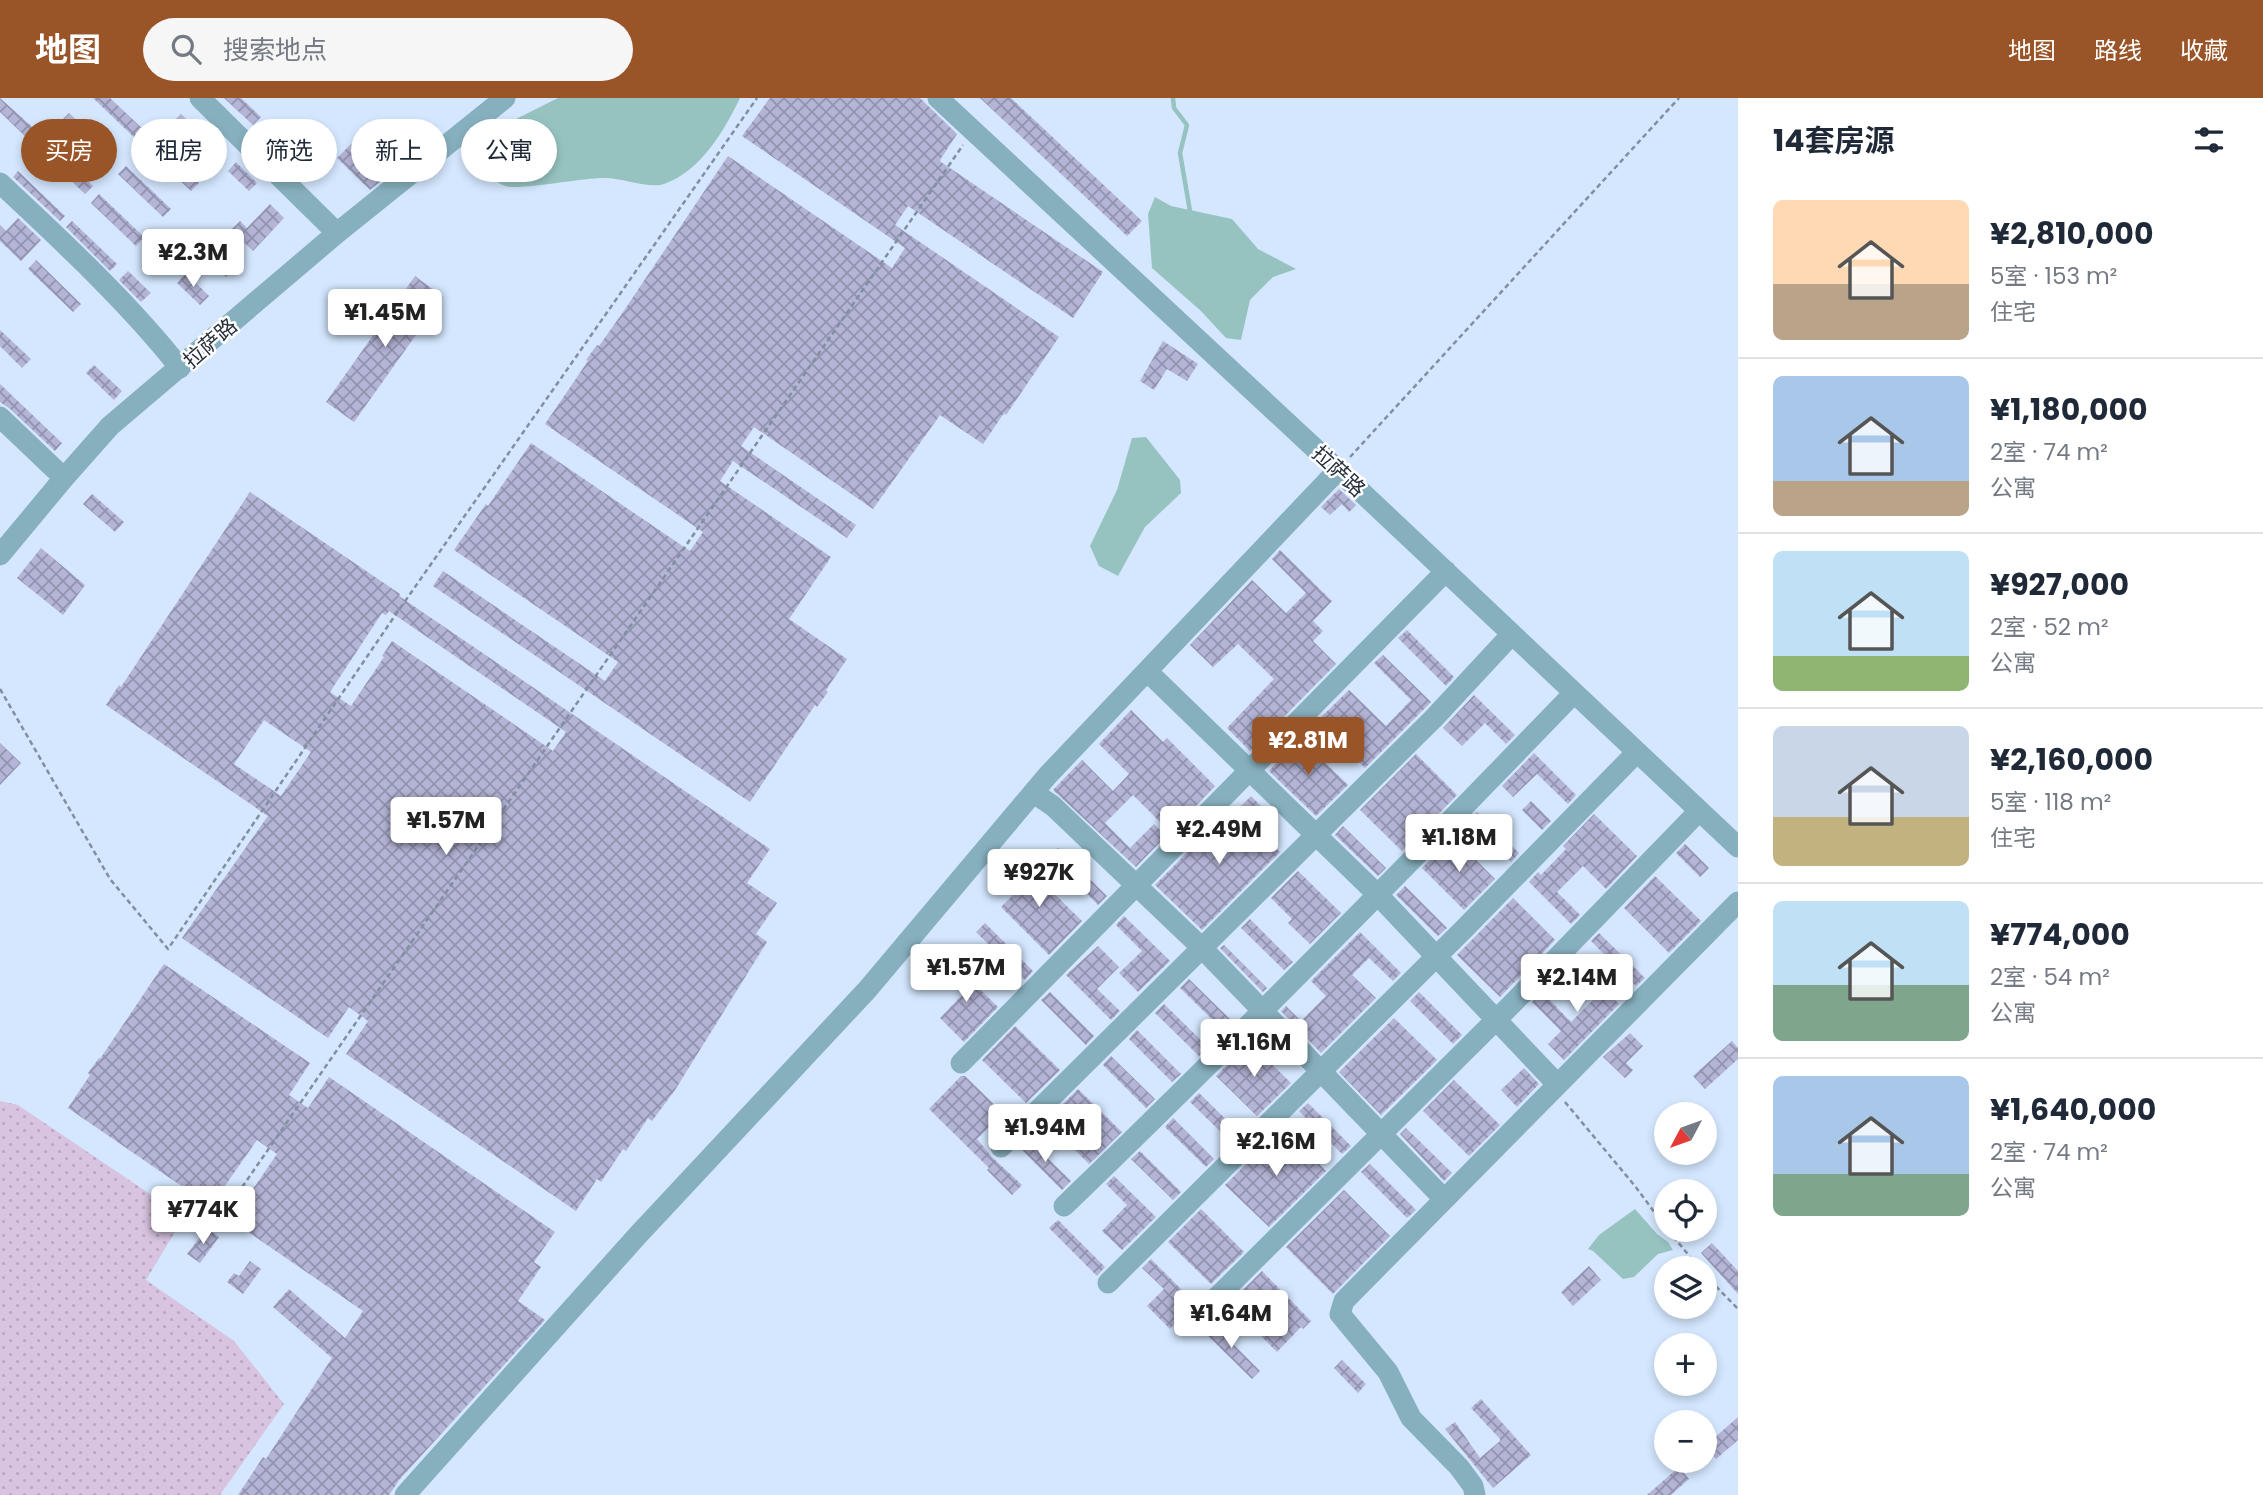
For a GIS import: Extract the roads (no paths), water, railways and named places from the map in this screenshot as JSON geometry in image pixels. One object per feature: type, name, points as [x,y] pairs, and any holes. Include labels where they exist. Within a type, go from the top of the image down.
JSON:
[{"type":"street","points":[[200,98],[337,233]]},
{"type":"street","name":"拉萨路","points":[[0,555],[110,426],[337,233],[505,98]]},
{"type":"street","name":"拉萨路","points":[[938,98],[1446,571],[1738,848]]},
{"type":"street","points":[[0,183],[54,233],[151,333],[180,368]]},
{"type":"street","points":[[0,418],[64,478]]},
{"type":"street","points":[[405,1495],[638,1235],[867,990],[1048,775],[1338,470]]},
{"type":"street","points":[[961,1063],[1446,571]]},
{"type":"street","points":[[1001,1147],[1434,718],[1512,634]]},
{"type":"street","points":[[1147,671],[1377,894],[1555,1085]]},
{"type":"street","points":[[1064,1206],[1145,1129],[1574,693]]},
{"type":"street","points":[[1108,1283],[1436,957],[1637,752]]},
{"type":"street","points":[[1034,793],[1053,806],[1202,948],[1444,1199]]},
{"type":"street","points":[[1195,1320],[1495,1021],[1699,811]]},
{"type":"street","points":[[1475,1495],[1473,1486],[1459,1467],[1410,1418],[1388,1372],[1340,1314],[1344,1301],[1738,902]]},
{"type":"waterway","points":[[1173,98],[1174,108],[1187,125],[1180,153],[1190,211]]}]
